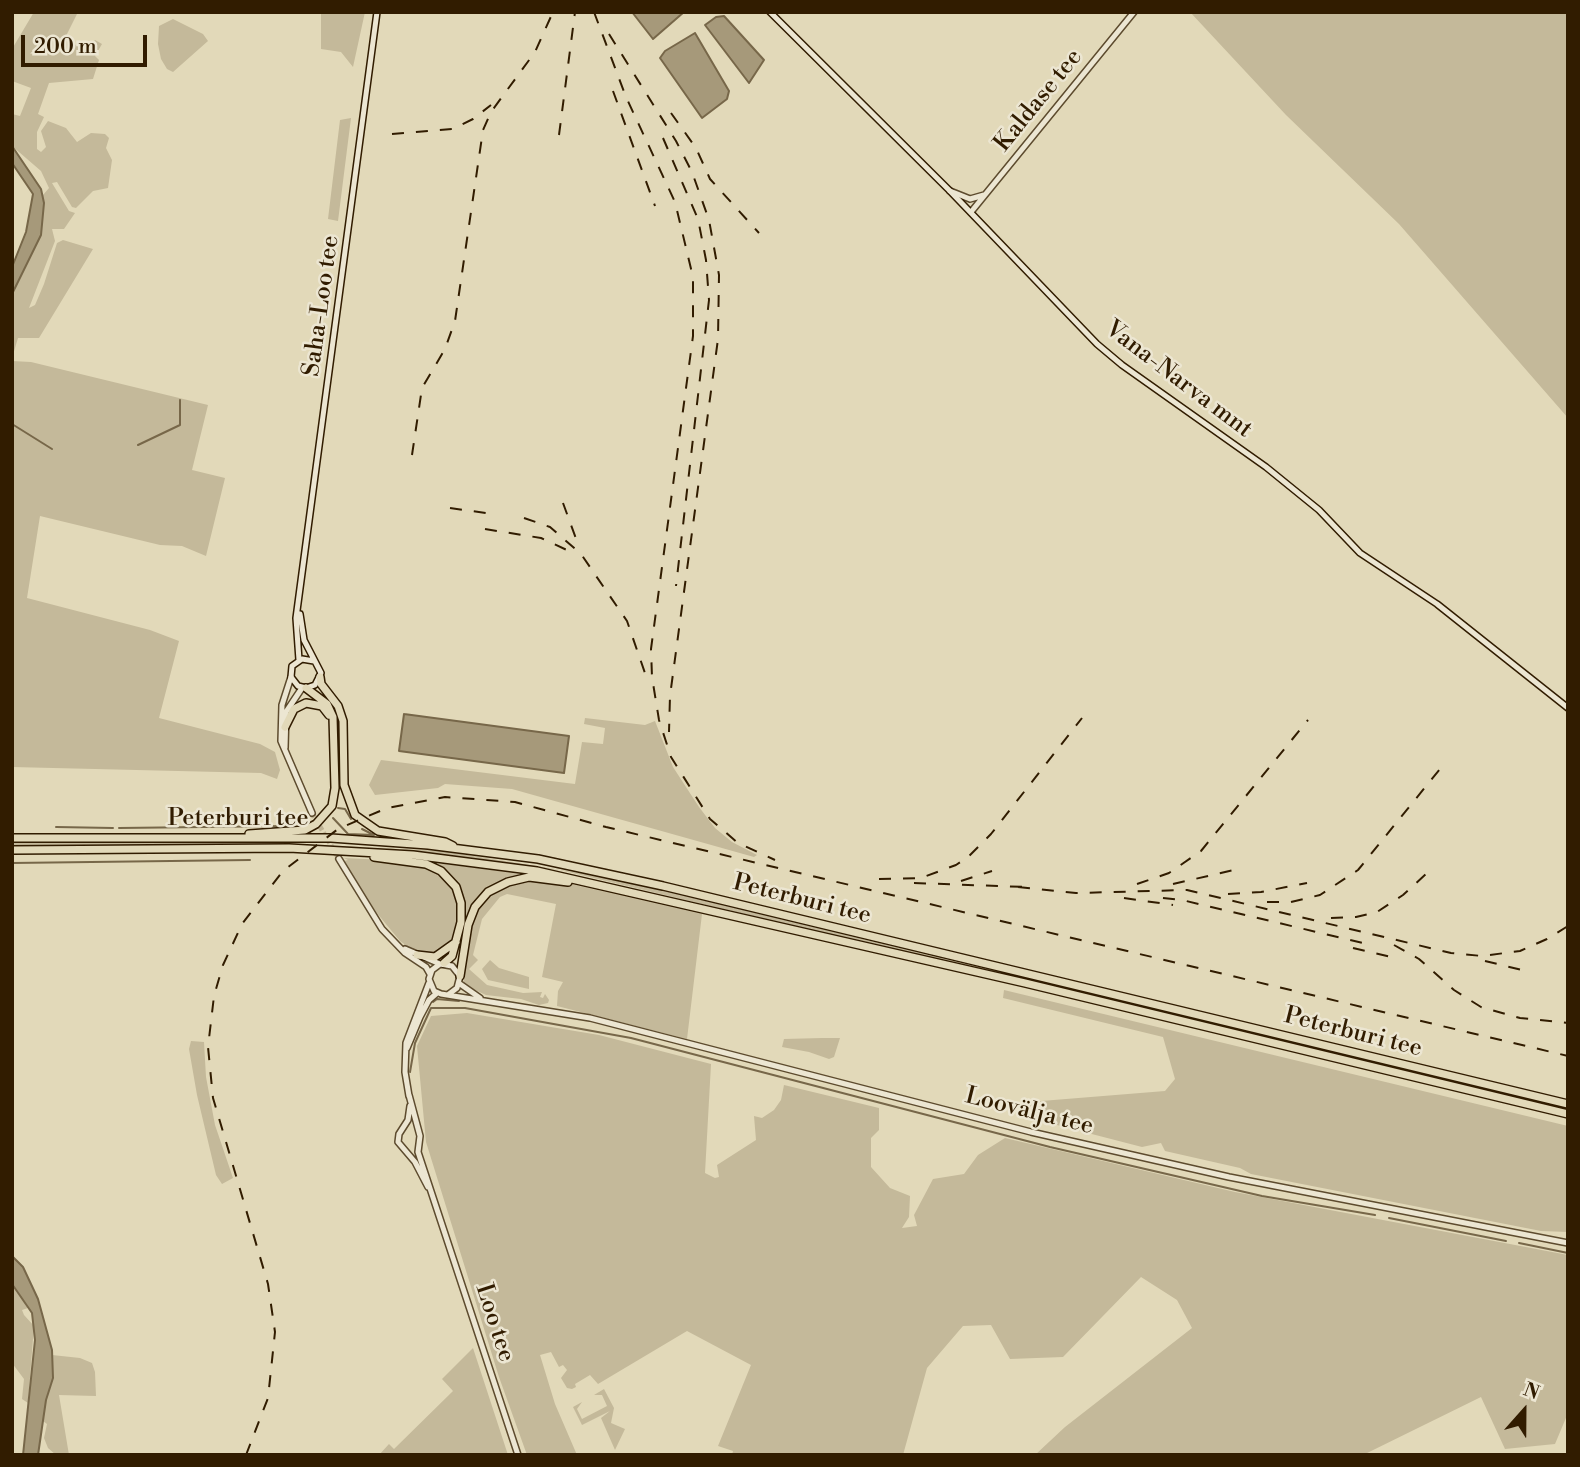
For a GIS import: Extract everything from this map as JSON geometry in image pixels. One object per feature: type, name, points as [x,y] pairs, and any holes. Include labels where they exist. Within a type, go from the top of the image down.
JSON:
[{"type":"highway","points":[[320,677],[321,684],[338,706],[343,721],[344,790],[355,815],[370,827],[385,833],[445,842],[457,848]]},
{"type":"highway","points":[[228,838],[305,830],[326,815],[334,796],[335,724],[327,704],[304,688]]},
{"type":"highway","points":[[285,727],[294,709],[306,703],[322,706],[335,724]]},
{"type":"highway","name":"Peterburi tee","points":[[12,838],[331,838],[457,848],[538,859],[663,886],[1568,1104]]},
{"type":"highway","name":"Peterburi tee","points":[[12,850],[289,848],[473,861],[617,887],[1568,1114]]},
{"type":"highway","points":[[361,852],[373,857],[426,864],[450,879],[459,894],[462,911],[452,956],[442,964]]},
{"type":"highway","points":[[460,980],[471,917],[482,898],[496,886],[529,877],[600,888],[617,887]]},
{"type":"highway","points":[[417,955],[435,957],[456,941]]},
{"type":"street","name":"Saha-Loo tee","points":[[299,660],[296,618],[377,12]]},
{"type":"street","name":"Vana-Narva mnt","points":[[770,12],[971,212],[1083,330],[1122,365],[1266,467],[1319,510],[1360,553],[1437,604],[1568,708]]},
{"type":"street","name":"Kaldase tee","points":[[971,212],[1134,12]]},
{"type":"street","points":[[950,191],[970,199],[986,194]]},
{"type":"street","name":"Saha-Loo tee","points":[[299,604],[302,635],[314,661]]},
{"type":"street","points":[[285,751],[289,704],[304,688],[315,685],[320,677],[320,668],[314,661],[299,660],[292,666],[280,716],[285,751],[312,813]]},
{"type":"street","points":[[291,677],[304,688]]},
{"type":"street","points":[[339,859],[374,917],[399,946],[426,967],[430,974],[429,983],[437,993],[449,994],[460,980],[453,966],[417,955],[399,946]]},
{"type":"street","points":[[430,974],[442,964]]},
{"type":"street","name":"Loovälja tee","points":[[460,980],[467,992],[486,1000]]},
{"type":"street","name":"Loo tee","points":[[429,983],[411,1023],[405,1051],[408,1120],[398,1139],[415,1162],[436,1203]]},
{"type":"street","name":"Loo tee","points":[[405,1051],[429,1000],[437,993]]},
{"type":"street","name":"Loovälja tee","points":[[449,994],[626,1026],[1031,1132],[1175,1165],[1568,1243]]},
{"type":"street","name":"Loo tee","points":[[409,1095],[419,1134],[417,1147],[518,1455]]},
{"type":"street","points":[[405,1128],[413,1128],[419,1134]]},
{"type":"street","points":[[404,1149],[417,1147]]},
{"type":"shaded area","points":[[34,12],[78,12],[65,38],[87,52],[95,40],[102,44],[95,56],[99,60],[93,79],[49,83],[38,114],[44,117],[37,132],[37,149],[41,152],[46,147],[41,131],[48,121],[66,128],[77,142],[91,133],[105,134],[109,138],[106,148],[112,160],[108,188],[93,191],[76,208],[72,207],[57,182],[52,183],[69,211],[75,213],[64,229],[52,229],[55,241],[29,308],[35,305],[57,243],[63,240],[93,249],[39,338],[18,338],[12,358],[12,294],[41,235],[43,195],[49,188],[41,171],[12,146],[12,114],[20,116],[31,88],[12,81],[12,49]]},
{"type":"shaded area","points":[[321,12],[365,12],[353,67],[341,52],[321,49]]},
{"type":"shaded area","points":[[632,12],[684,12],[653,39]]},
{"type":"shaded area","points":[[1190,12],[1568,12],[1568,418],[1399,224],[1286,115]]},
{"type":"shaded area","points":[[724,16],[764,60],[749,83],[705,25],[716,17]]},
{"type":"shaded area","points":[[173,19],[203,34],[208,41],[173,72],[167,69],[161,59],[158,44],[159,26]]},
{"type":"shaded area","points":[[695,33],[729,91],[727,99],[702,118],[660,58],[665,51]]},
{"type":"shaded area","points":[[351,118],[338,221],[328,219],[340,120]]},
{"type":"shaded area","points":[[12,146],[41,189],[44,203],[41,235],[12,294],[12,267],[26,232],[33,194],[12,163]]},
{"type":"shaded area","points":[[12,361],[31,362],[208,405],[192,470],[225,478],[206,556],[182,546],[160,545],[40,516],[27,598],[150,630],[179,641],[159,718],[260,744],[275,752],[280,770],[277,779],[261,773],[12,767]]},
{"type":"shaded area","points":[[404,714],[569,736],[564,773],[399,751]]},
{"type":"shaded area","points":[[585,718],[645,725],[655,721],[673,767],[699,807],[715,828],[732,842],[757,855],[754,857],[512,789],[445,784],[438,788],[375,795],[369,785],[381,760],[575,784],[582,742],[603,744],[605,728],[584,724]]},
{"type":"shaded area","points":[[240,841],[375,848],[12,845],[12,843]]},
{"type":"shaded area","points":[[397,849],[442,851],[611,878],[1568,1110],[560,870]]},
{"type":"shaded area","points":[[344,858],[406,861],[425,866],[443,876],[455,891],[459,907],[453,940],[445,950],[429,955],[414,951],[400,941],[376,912],[344,861],[348,860]]},
{"type":"shaded area","points":[[428,862],[526,875],[506,879],[482,893],[473,906],[459,951],[457,950],[464,917],[462,894],[448,873]]},
{"type":"shaded area","points":[[529,880],[562,882],[702,914],[687,1039],[557,1006],[558,991],[563,982],[542,977],[556,904],[507,894],[500,897],[482,919],[473,955],[478,960],[469,969],[487,985],[523,993],[542,992],[540,997],[543,998],[545,994],[548,1003],[539,1005],[521,999],[486,995],[464,985],[463,967],[471,921],[480,903],[500,887]]},
{"type":"shaded area","points":[[490,960],[499,968],[529,977],[529,989],[488,980],[482,969]]},
{"type":"shaded area","points":[[1004,990],[1568,1126],[1568,1232],[1541,1231],[1251,1174],[1240,1168],[1165,1151],[1161,1143],[1142,1147],[1026,1117],[1029,1102],[1165,1091],[1175,1079],[1163,1037],[1003,998]]},
{"type":"shaded area","points":[[467,1013],[599,1035],[711,1064],[705,1173],[715,1178],[719,1177],[717,1165],[756,1140],[754,1116],[762,1118],[774,1110],[781,1100],[784,1085],[879,1108],[879,1130],[871,1138],[871,1167],[890,1188],[910,1196],[909,1217],[902,1228],[917,1226],[914,1215],[933,1179],[964,1174],[978,1155],[1005,1138],[1235,1192],[1568,1255],[1568,1413],[1555,1444],[1505,1449],[1481,1397],[1363,1455],[1035,1455],[1065,1427],[1192,1328],[1177,1300],[1141,1277],[1063,1357],[1010,1359],[991,1325],[963,1326],[927,1368],[903,1455],[732,1455],[733,1451],[718,1446],[751,1365],[687,1331],[598,1384],[590,1375],[575,1384],[576,1387],[572,1389],[567,1388],[561,1378],[567,1370],[563,1365],[559,1367],[551,1352],[540,1355],[555,1404],[577,1455],[527,1455],[499,1377],[426,1142],[417,1046],[431,1016]]},
{"type":"shaded area","points":[[840,1038],[834,1057],[829,1059],[782,1047],[784,1039]]},
{"type":"shaded area","points":[[191,1041],[204,1042],[206,1077],[215,1125],[233,1178],[222,1184],[216,1175],[197,1095],[189,1049]]},
{"type":"shaded area","points":[[12,1256],[23,1267],[38,1299],[52,1350],[53,1378],[46,1400],[38,1455],[23,1455],[35,1340],[32,1313],[12,1284]]},
{"type":"shaded area","points":[[12,1284],[28,1308],[22,1310],[24,1315],[34,1326],[28,1403],[22,1399],[24,1379],[12,1363]]},
{"type":"shaded area","points":[[473,1348],[508,1455],[379,1455],[389,1444],[394,1449],[453,1391],[442,1379]]},
{"type":"shaded area","points":[[52,1355],[80,1358],[92,1363],[95,1372],[96,1396],[59,1395],[69,1455],[56,1455],[48,1448],[44,1438],[47,1424],[43,1421],[46,1400],[53,1378]]},
{"type":"shaded area","points":[[604,1389],[614,1408],[611,1423],[625,1429],[615,1450],[601,1418],[610,1411],[582,1425],[573,1407],[582,1402],[577,1409],[582,1419],[607,1406],[602,1395],[594,1395]]},
{"type":"waterway","points":[[138,445],[180,425],[180,400]]},
{"type":"waterway","points":[[12,424],[52,449]]},
{"type":"waterway","points":[[338,808],[345,809],[351,819]]},
{"type":"waterway","points":[[333,818],[348,834],[374,835],[362,829]]},
{"type":"waterway","points":[[119,828],[289,826]]},
{"type":"waterway","points":[[56,827],[113,828]]},
{"type":"waterway","points":[[12,863],[250,860]]},
{"type":"waterway","points":[[433,1002],[437,999],[459,1001]]},
{"type":"waterway","points":[[410,1072],[415,1043],[431,1008],[465,1008],[631,1038],[1050,1147],[1262,1196],[1375,1215]]},
{"type":"waterway","points":[[1389,1218],[1506,1241]]},
{"type":"waterway","points":[[1519,1243],[1568,1253]]},
{"type":"tunnel","points":[[312,813],[339,859]]},
{"type":"railway","points":[[412,455],[422,388],[445,349],[455,321],[483,130],[491,112],[535,52],[553,12]]},
{"type":"railway","points":[[559,135],[575,12]]},
{"type":"railway","points":[[594,12],[626,97],[675,202],[693,277],[693,336],[651,649],[652,677],[659,720],[671,757],[710,819],[738,843],[775,860]]},
{"type":"railway","points":[[609,34],[676,141],[692,172],[709,220],[719,275],[718,339],[670,696],[669,732]]},
{"type":"railway","points":[[613,91],[655,206]]},
{"type":"railway","points":[[392,134],[453,129],[473,119],[491,105]]},
{"type":"railway","points":[[671,113],[696,148],[710,179],[759,233]]},
{"type":"railway","points":[[663,138],[698,219],[706,260],[709,300],[676,586]]},
{"type":"railway","points":[[563,503],[578,544]]},
{"type":"railway","points":[[450,508],[493,514]]},
{"type":"railway","points":[[524,518],[550,527],[581,554],[627,621],[646,676]]},
{"type":"railway","points":[[485,529],[541,538],[569,551]]},
{"type":"railway","points":[[879,879],[921,878],[956,865],[968,857],[991,834],[1082,718]]},
{"type":"railway","points":[[1137,884],[1169,873],[1201,851],[1308,720]]},
{"type":"railway","points":[[1267,902],[1291,902],[1320,895],[1358,870],[1444,764]]},
{"type":"railway","points":[[246,1455],[268,1398],[275,1332],[268,1284],[213,1098],[208,1047],[214,996],[223,965],[242,924],[283,871],[338,829],[387,808],[445,797],[515,802],[606,827],[1568,1056]]},
{"type":"railway","points":[[1173,884],[1234,870]]},
{"type":"railway","points":[[961,881],[992,871]]},
{"type":"railway","points":[[1331,918],[1356,917],[1377,912],[1403,895],[1426,874]]},
{"type":"railway","points":[[914,883],[1026,887]]},
{"type":"railway","points":[[1228,894],[1261,892],[1307,883]]},
{"type":"railway","points":[[1018,887],[1076,893],[1187,890],[1451,953],[1482,956],[1520,951],[1568,926]]},
{"type":"railway","points":[[1124,898],[1173,905]]},
{"type":"railway","points":[[1163,898],[1182,900],[1367,944]]},
{"type":"railway","points":[[1394,945],[1419,959],[1454,990],[1481,1007],[1520,1018],[1568,1023]]},
{"type":"railway","points":[[1353,948],[1396,958]]},
{"type":"railway","points":[[1485,961],[1522,970]]}]
